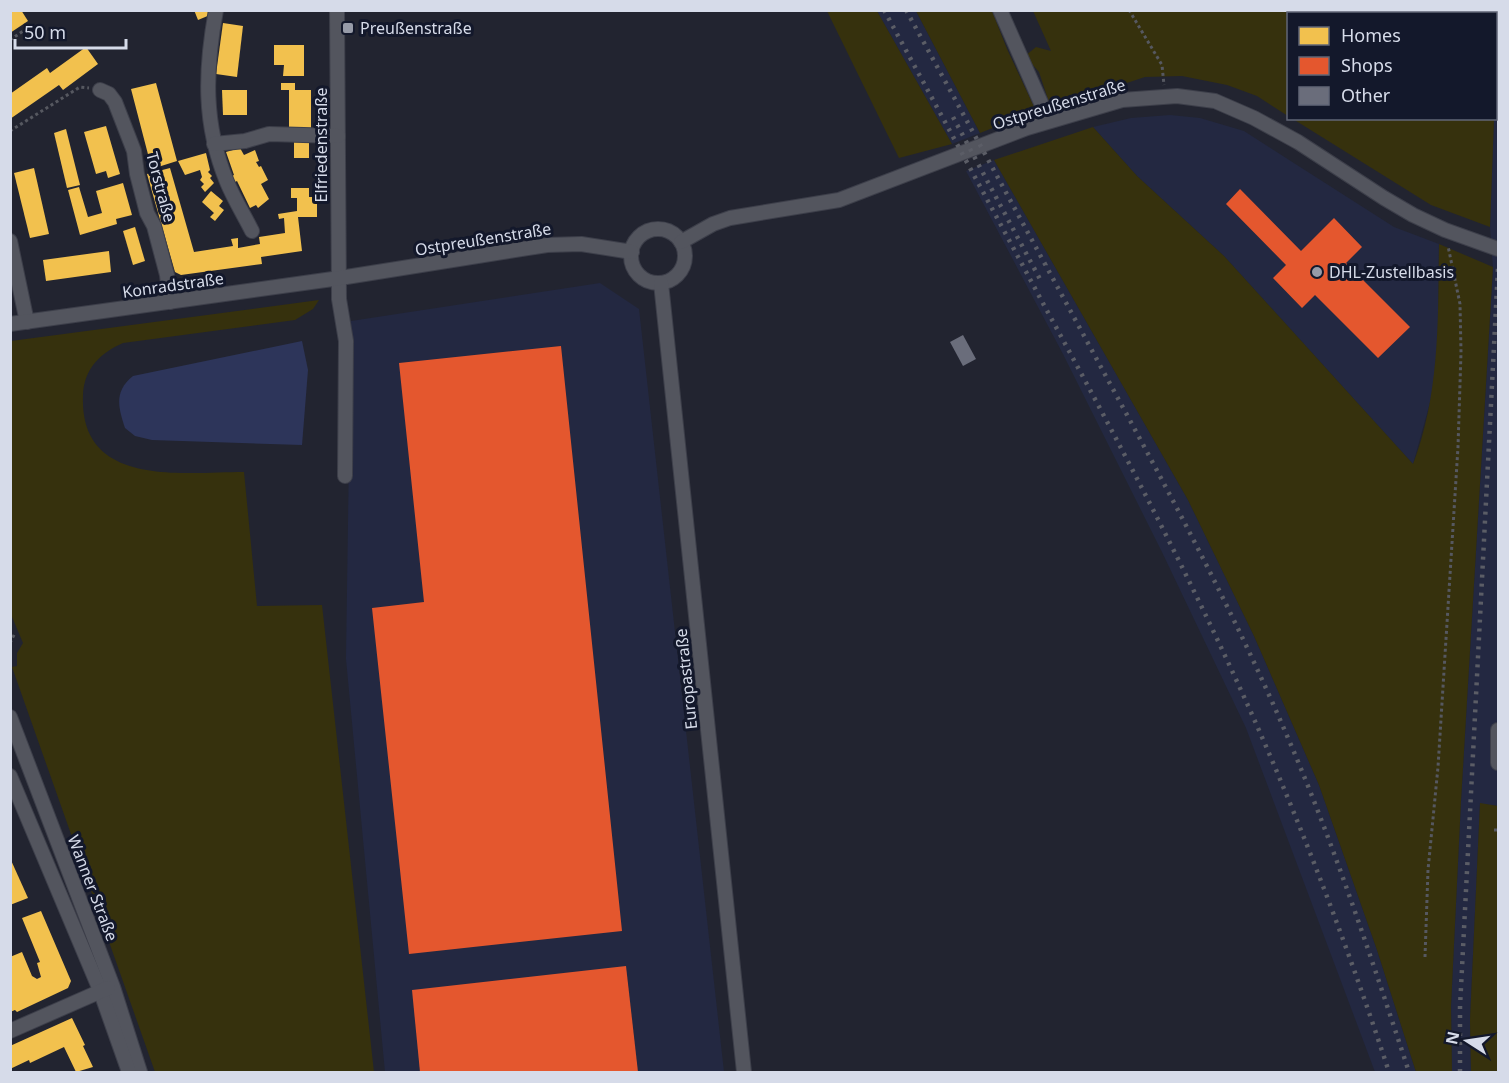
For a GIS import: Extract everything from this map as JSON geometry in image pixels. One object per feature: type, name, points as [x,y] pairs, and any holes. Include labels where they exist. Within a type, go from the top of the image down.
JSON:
[{"type":"street","points":[[216,10],[207,80],[214,144],[228,184],[252,231]]},
{"type":"street","name":"Elfriedenstraße","points":[[337,10],[339,298],[346,341],[345,476]]},
{"type":"street","points":[[1000,10],[1049,121]]},
{"type":"street","name":"Torstraße","points":[[100,90],[109,94],[115,102],[134,151],[136,174],[147,213],[154,226],[167,275],[170,302]]},
{"type":"street","name":"Ostpreußenstraße","points":[[681,242],[713,224],[730,218],[839,200],[1049,121],[1122,100],[1178,96],[1215,101],[1254,118],[1298,142],[1413,215],[1445,230],[1498,249]]},
{"type":"street","points":[[214,144],[245,141],[269,134],[338,136]]},
{"type":"street","points":[[656,229],[673,233],[681,242],[685,254],[681,270],[676,276],[662,283],[647,281],[632,265],[635,242],[641,235],[656,229]]},
{"type":"street","points":[[10,241],[27,322]]},
{"type":"street","name":"Ostpreußenstraße","points":[[340,278],[547,245],[581,244],[632,252]]},
{"type":"street","name":"Konradstraße","points":[[10,324],[340,278]]},
{"type":"street","name":"Europastraße","points":[[662,283],[744,1072]]},
{"type":"street","name":"Wanner Straße","points":[[10,717],[134,1072]]},
{"type":"street","points":[[1498,730],[1498,763]]},
{"type":"street","name":"Wanner Straße","points":[[10,776],[106,988]]},
{"type":"street","points":[[10,1031],[106,988]]},
{"type":"path","points":[[1129,10],[1162,65],[1165,96]]},
{"type":"path","points":[[10,40],[29,27]]},
{"type":"path","points":[[10,131],[80,87],[100,90]]},
{"type":"path","points":[[1425,957],[1428,870],[1438,766],[1458,447],[1461,352],[1460,304],[1445,230]]},
{"type":"path","points":[[10,643],[15,633]]},
{"type":"shaded area","points":[[1498,10],[1498,806],[1480,804],[1470,1020],[1471,1072],[1452,1072],[1451,1006],[1461,801],[1493,268],[1490,227],[1494,120],[1497,120]]},
{"type":"shaded area","points":[[827,11],[877,11],[952,144],[899,158]]},
{"type":"shaded area","points":[[877,11],[916,11],[980,133],[952,144]]},
{"type":"shaded area","points":[[916,11],[992,11],[1036,111],[980,133]]},
{"type":"shaded area","points":[[1033,11],[1497,11],[1287,12],[1287,115],[1257,96],[1227,85],[1182,76],[1145,77],[1051,108],[1039,72],[1025,56],[1036,47],[1051,51]]},
{"type":"shaded area","points":[[1170,115],[1200,118],[1244,131],[1394,227],[1439,244],[1438,331],[1434,388],[1413,464],[1224,256],[1137,176],[1093,127],[1131,118]]},
{"type":"shaded area","points":[[1295,120],[1494,120],[1490,227],[1431,205]]},
{"type":"shaded area","points":[[1093,127],[1137,176],[1224,256],[1413,464],[1422,437],[1433,383],[1436,356],[1439,244],[1493,267],[1461,801],[1451,1006],[1452,1072],[1416,1072],[1377,950],[1319,785],[1254,636],[1188,500],[994,160]]},
{"type":"shaded area","points":[[994,160],[1188,500],[1254,636],[1319,785],[1377,950],[1416,1072],[1375,1072],[1246,728],[1161,550],[1064,356],[966,171]]},
{"type":"shaded area","points":[[600,283],[639,309],[724,1072],[385,1072],[346,659],[351,321]]},
{"type":"shaded area","points":[[319,300],[313,309],[295,320],[123,343],[100,357],[95,363],[86,377],[83,395],[86,425],[98,446],[116,460],[139,468],[165,472],[244,472],[257,606],[322,605],[374,1072],[155,1072],[12,667],[17,666],[17,653],[23,643],[10,612],[11,341]]},
{"type":"shaded area","points":[[302,341],[308,370],[302,445],[152,440],[135,436],[125,428],[119,400],[123,388],[133,376]]},
{"type":"shaded area","points":[[1480,803],[1498,806],[1498,1072],[1471,1072],[1470,1020]]},
{"type":"building: Homes","points":[[10,10],[21,10],[28,21],[10,33]]},
{"type":"building: Homes","points":[[194,10],[208,10],[210,15],[198,20]]},
{"type":"building: Homes","points":[[223,23],[243,26],[237,77],[216,74]]},
{"type":"building: Homes","points":[[274,45],[304,45],[304,76],[283,76],[284,65],[274,65]]},
{"type":"building: Homes","points":[[86,47],[98,64],[63,90],[59,85],[10,119],[10,94],[47,68],[50,73]]},
{"type":"building: Homes","points":[[156,83],[177,161],[158,167],[156,161],[150,162],[131,89]]},
{"type":"building: Homes","points":[[281,83],[295,83],[295,90],[311,90],[311,131],[289,131],[289,90],[281,90]]},
{"type":"building: Homes","points":[[222,90],[247,90],[247,115],[223,115]]},
{"type":"building: Homes","points":[[106,126],[120,174],[108,178],[106,171],[96,174],[84,132]]},
{"type":"building: Homes","points":[[66,129],[80,185],[67,188],[54,133]]},
{"type":"building: Homes","points":[[294,140],[309,140],[309,158],[294,158]]},
{"type":"building: Homes","points":[[240,148],[244,155],[255,150],[259,161],[256,162],[259,167],[261,166],[268,180],[261,184],[269,199],[258,208],[256,205],[250,208],[237,181],[233,183],[230,177],[234,175],[226,152]]},
{"type":"building: Homes","points":[[206,153],[210,170],[208,172],[214,183],[205,192],[201,187],[204,184],[200,180],[202,177],[200,170],[185,175],[178,161]]},
{"type":"building: Homes","points":[[34,168],[49,234],[30,238],[14,173]]},
{"type":"building: Homes","points":[[170,168],[194,252],[233,246],[231,239],[238,238],[238,248],[260,244],[259,237],[285,233],[284,218],[279,219],[278,214],[297,211],[297,198],[291,198],[291,188],[309,188],[309,197],[317,197],[317,217],[298,217],[302,251],[261,257],[262,264],[181,275],[175,272],[147,174]]},
{"type":"building: Homes","points":[[123,183],[132,215],[116,219],[117,224],[80,235],[68,190],[79,187],[88,217],[102,213],[96,191]]},
{"type":"building: Homes","points":[[211,191],[223,201],[219,206],[224,210],[215,221],[210,217],[214,213],[202,202]]},
{"type":"building: Homes","points":[[135,227],[145,261],[133,265],[123,231]]},
{"type":"building: Homes","points":[[109,251],[111,272],[46,281],[43,260]]},
{"type":"building: Homes","points":[[10,858],[28,898],[10,905]]},
{"type":"building: Homes","points":[[41,911],[71,981],[68,988],[17,1012],[15,1010],[10,1012],[10,957],[22,952],[32,976],[37,979],[41,977],[37,963],[40,962],[22,918]]},
{"type":"building: Homes","points":[[72,1018],[93,1067],[76,1072],[64,1047],[30,1063],[29,1060],[10,1069],[10,1046]]},
{"type":"building: Shops","name":"DHL-Zustellbasis","points":[[1240,189],[1301,251],[1334,218],[1362,247],[1346,263],[1410,327],[1378,358],[1315,295],[1302,308],[1273,278],[1286,265],[1226,204]]},
{"type":"building: Shops","points":[[561,346],[622,931],[409,954],[372,608],[424,602],[399,363]]},
{"type":"building: Shops","points":[[626,966],[638,1072],[420,1072],[412,990]]},
{"type":"building: Other","points":[[963,335],[976,359],[963,366],[950,342]]},
{"type":"railway","points":[[884,10],[1100,408],[1205,614],[1273,762],[1309,850],[1343,938],[1389,1072]]},
{"type":"railway","points":[[906,10],[1151,460],[1245,644],[1322,820],[1409,1072]]},
{"type":"railway","points":[[953,117],[1041,281]]},
{"type":"railway","points":[[1460,1072],[1460,1007],[1498,268]]},
{"type":"place","name":"Preußenstraße","points":[[348,28]]},
{"type":"place","name":"DHL-Zustellbasis","points":[[1317,272]]}]
